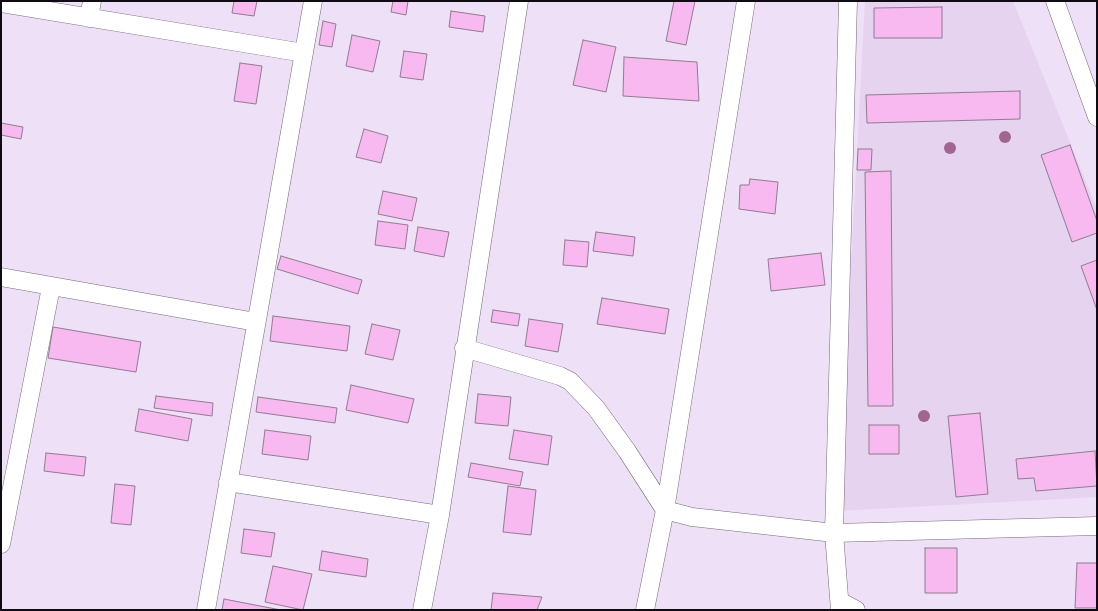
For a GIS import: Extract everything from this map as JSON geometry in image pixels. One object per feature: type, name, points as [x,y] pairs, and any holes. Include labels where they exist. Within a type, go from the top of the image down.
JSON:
[{"type":"street","points":[[206,610],[313,1]]},
{"type":"street","points":[[422,610],[440,515],[464,348],[519,1]]},
{"type":"street","points":[[645,610],[665,510],[746,1]]},
{"type":"street","points":[[848,1],[834,533],[840,606],[856,610]]},
{"type":"street","points":[[1055,1],[1097,117]]},
{"type":"street","points":[[1,3],[91,9],[304,53]]},
{"type":"street","points":[[1,277],[50,287],[256,322]]},
{"type":"street","points":[[1,544],[50,287]]},
{"type":"street","points":[[464,348],[560,376],[570,382],[596,408],[627,451],[665,510],[692,517],[834,533],[1097,526]]},
{"type":"street","points":[[228,482],[440,515]]},
{"type":"shaded area","points":[[865,1],[1013,1],[1097,209],[1097,497],[838,511]]},
{"type":"building","points":[[234,1],[257,1],[254,16],[232,13]]},
{"type":"building","points":[[393,1],[408,1],[406,15],[391,12]]},
{"type":"building","points":[[674,1],[695,1],[686,45],[666,41]]},
{"type":"building","points":[[942,7],[942,38],[874,38],[874,8]]},
{"type":"building","points":[[451,11],[485,16],[483,32],[449,27]]},
{"type":"building","points":[[323,21],[336,24],[332,47],[319,45]]},
{"type":"building","points":[[352,35],[380,41],[373,72],[346,66]]},
{"type":"building","points":[[583,40],[616,47],[606,92],[573,85]]},
{"type":"building","points":[[404,51],[427,54],[423,80],[400,77]]},
{"type":"building","points":[[624,57],[697,62],[699,101],[623,96]]},
{"type":"building","points":[[240,63],[262,66],[256,104],[234,101]]},
{"type":"building","points":[[1020,91],[1020,119],[867,123],[866,95]]},
{"type":"building","points":[[1,123],[23,127],[21,139],[1,135]]},
{"type":"building","points":[[364,129],[388,136],[381,163],[356,157]]},
{"type":"building","points":[[1070,145],[1097,221],[1097,233],[1072,242],[1041,155]]},
{"type":"building","points":[[858,149],[872,149],[871,170],[857,170]]},
{"type":"building","points":[[891,171],[893,406],[868,406],[865,172]]},
{"type":"building","points":[[750,179],[778,182],[775,214],[739,209],[740,185],[749,185]]},
{"type":"building","points":[[383,191],[417,198],[412,221],[378,214]]},
{"type":"building","points":[[378,221],[408,225],[405,249],[375,245]]},
{"type":"building","points":[[418,227],[449,232],[444,257],[414,251]]},
{"type":"building","points":[[596,232],[635,237],[633,256],[593,251]]},
{"type":"building","points":[[565,240],[589,242],[587,267],[563,265]]},
{"type":"building","points":[[821,253],[825,285],[771,291],[768,259]]},
{"type":"building","points":[[281,256],[362,280],[358,294],[277,269]]},
{"type":"building","points":[[1097,260],[1097,310],[1081,266]]},
{"type":"building","points":[[602,298],[669,309],[665,334],[597,324]]},
{"type":"building","points":[[493,310],[520,314],[518,326],[491,322]]},
{"type":"building","points":[[273,316],[350,326],[347,351],[270,341]]},
{"type":"building","points":[[529,319],[563,324],[558,352],[525,346]]},
{"type":"building","points":[[372,324],[400,330],[393,360],[365,354]]},
{"type":"building","points":[[53,327],[141,342],[136,372],[48,358]]},
{"type":"building","points":[[351,385],[414,399],[408,423],[346,410]]},
{"type":"building","points":[[478,394],[511,397],[508,426],[475,423]]},
{"type":"building","points":[[156,396],[213,403],[212,416],[154,408]]},
{"type":"building","points":[[258,397],[337,408],[335,423],[256,412]]},
{"type":"building","points":[[139,409],[192,419],[188,441],[135,431]]},
{"type":"building","points":[[980,413],[988,494],[956,497],[948,416]]},
{"type":"building","points":[[869,425],[899,425],[899,454],[869,454]]},
{"type":"building","points":[[265,430],[311,436],[308,460],[262,454]]},
{"type":"building","points":[[514,430],[552,436],[548,465],[509,459]]},
{"type":"building","points":[[1095,451],[1097,486],[1036,491],[1034,478],[1018,479],[1016,459]]},
{"type":"building","points":[[46,453],[86,457],[84,476],[44,471]]},
{"type":"building","points":[[471,463],[523,472],[520,486],[468,477]]},
{"type":"building","points":[[115,484],[135,486],[131,525],[111,523]]},
{"type":"building","points":[[508,486],[536,490],[531,535],[503,532]]},
{"type":"building","points":[[244,529],[275,533],[271,557],[241,553]]},
{"type":"building","points":[[925,548],[957,548],[957,593],[925,593]]},
{"type":"building","points":[[322,551],[368,559],[366,577],[319,570]]},
{"type":"building","points":[[1077,563],[1097,563],[1097,608],[1075,608]]},
{"type":"building","points":[[273,566],[312,574],[303,610],[265,602]]},
{"type":"building","points":[[493,593],[542,597],[537,610],[491,610]]},
{"type":"building","points":[[224,599],[281,610],[222,610]]}]
